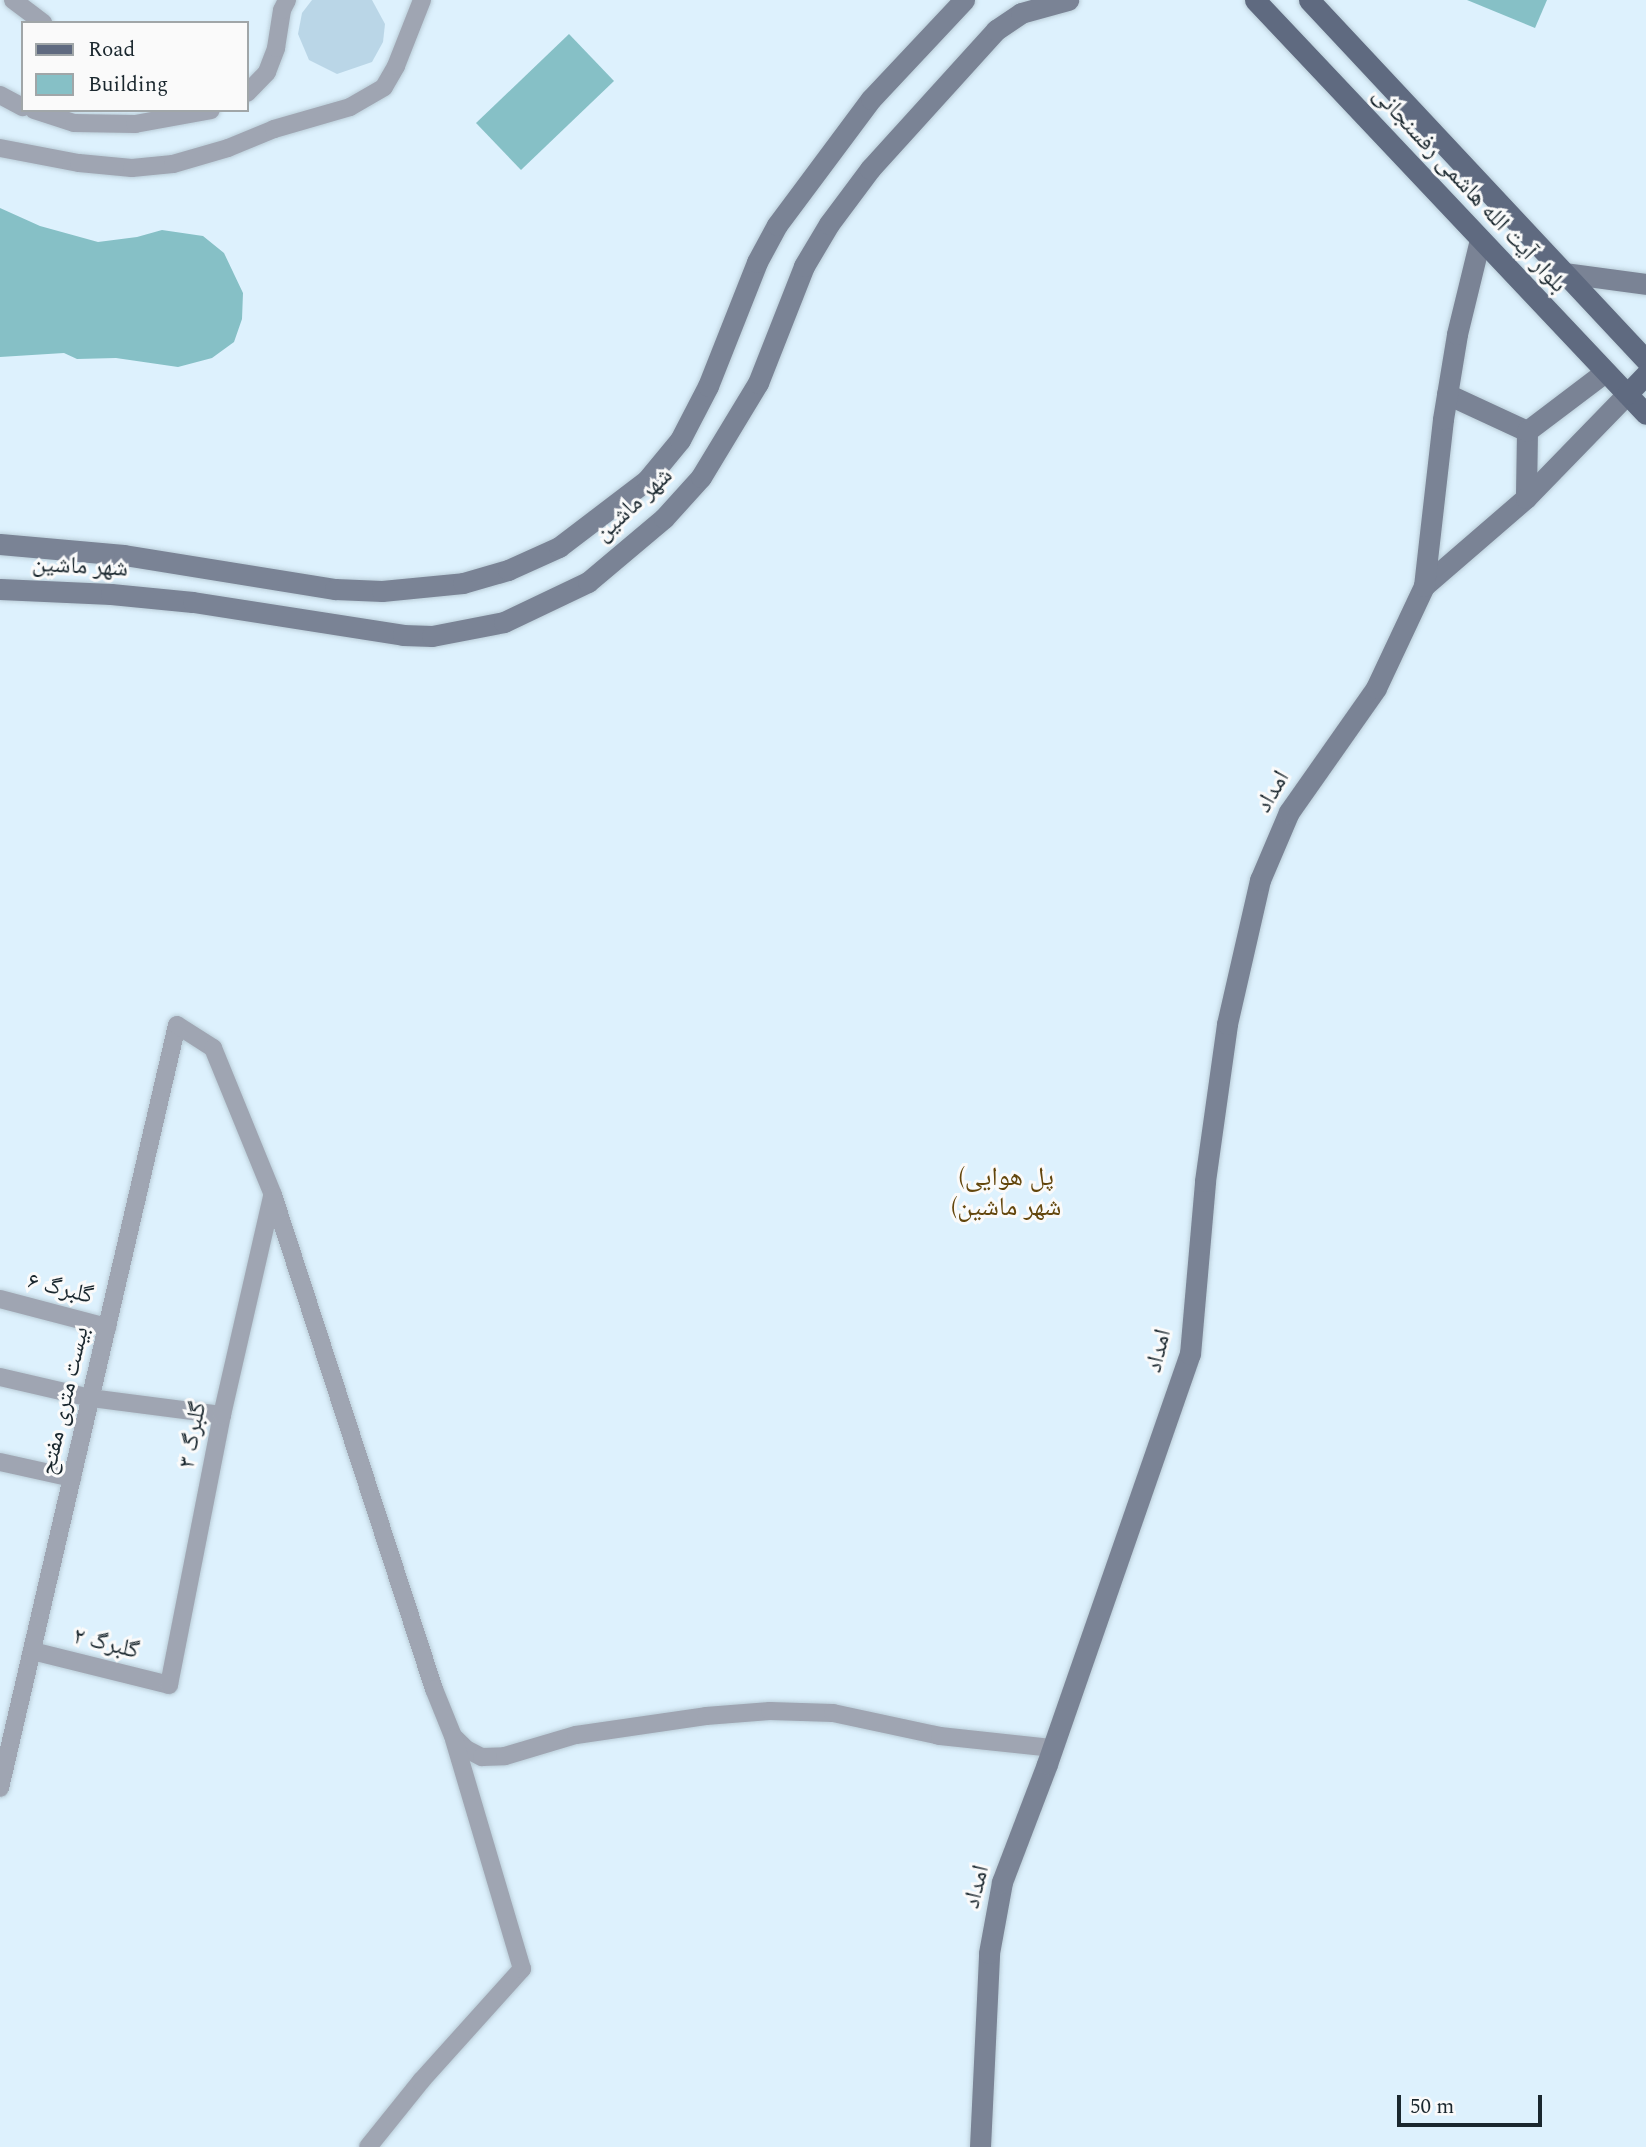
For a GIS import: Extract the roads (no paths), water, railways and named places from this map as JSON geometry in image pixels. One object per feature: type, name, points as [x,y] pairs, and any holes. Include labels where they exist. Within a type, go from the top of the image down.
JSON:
[{"type":"main road","name":"بلوار آیت الله هاشمی رفسنجانی","points":[[1255,0],[1646,414]]},
{"type":"main road","name":"بلوار آیت الله هاشمی رفسنجانی","points":[[1309,0],[1639,352]]},
{"type":"main road","points":[[1605,372],[1639,352]]},
{"type":"main road","points":[[1627,394],[1646,374]]},
{"type":"street","points":[[13,0],[40,21]]},
{"type":"street","points":[[0,148],[79,163],[132,169],[173,163],[228,148],[274,129],[350,107],[384,88],[396,66],[422,0]]},
{"type":"street","name":"شهر ماشین","points":[[0,544],[124,555],[335,589],[382,591],[463,583],[508,570],[559,547],[647,480],[680,440],[708,386],[757,262],[777,225],[871,99],[964,0]]},
{"type":"street","name":"شهر ماشین","points":[[0,589],[166,600],[403,635],[432,636],[504,622],[588,582],[664,518],[701,478],[758,383],[804,265],[829,224],[870,169],[996,30],[1021,13],[1068,0]]},
{"type":"street","points":[[248,92],[267,72],[276,48],[282,3]]},
{"type":"street","points":[[0,95],[21,106]]},
{"type":"street","points":[[40,112],[74,123],[135,124],[200,112]]},
{"type":"street","points":[[1424,586],[1447,394],[1457,334],[1480,240]]},
{"type":"street","points":[[1565,272],[1646,284]]},
{"type":"street","points":[[1527,431],[1605,372]]},
{"type":"street","points":[[1447,394],[1527,431]]},
{"type":"street","points":[[1424,586],[1526,498],[1627,394]]},
{"type":"street","points":[[1526,498],[1527,431]]},
{"type":"street","name":"امداد","points":[[979,2147],[989,1953],[1002,1882],[1053,1748],[1189,1354],[1205,1181],[1227,1024],[1260,880],[1289,812],[1376,688],[1424,586]]},
{"type":"street","name":"بیست متری مفتح","points":[[0,1788],[7,1725],[32,1651],[177,1025],[213,1048],[273,1195]]},
{"type":"street","points":[[273,1195],[434,1689],[453,1735],[522,1969],[421,2081],[368,2147]]},
{"type":"street","name":"گلبرگ ۳","points":[[169,1685],[222,1415],[273,1195]]},
{"type":"street","name":"گلبرگ ۶","points":[[0,1300],[107,1327]]},
{"type":"street","points":[[0,1377],[90,1398],[222,1415]]},
{"type":"street","points":[[0,1462],[72,1478]]},
{"type":"street","name":"گلبرگ ۲","points":[[32,1651],[169,1685]]},
{"type":"street","points":[[453,1735],[466,1749],[482,1757],[505,1756],[576,1735],[706,1716],[770,1711],[832,1713],[940,1736],[1053,1748]]},
{"type":"district","name":"(پل هوایی (شهر ماشین","points":[[1006,1193]]}]
